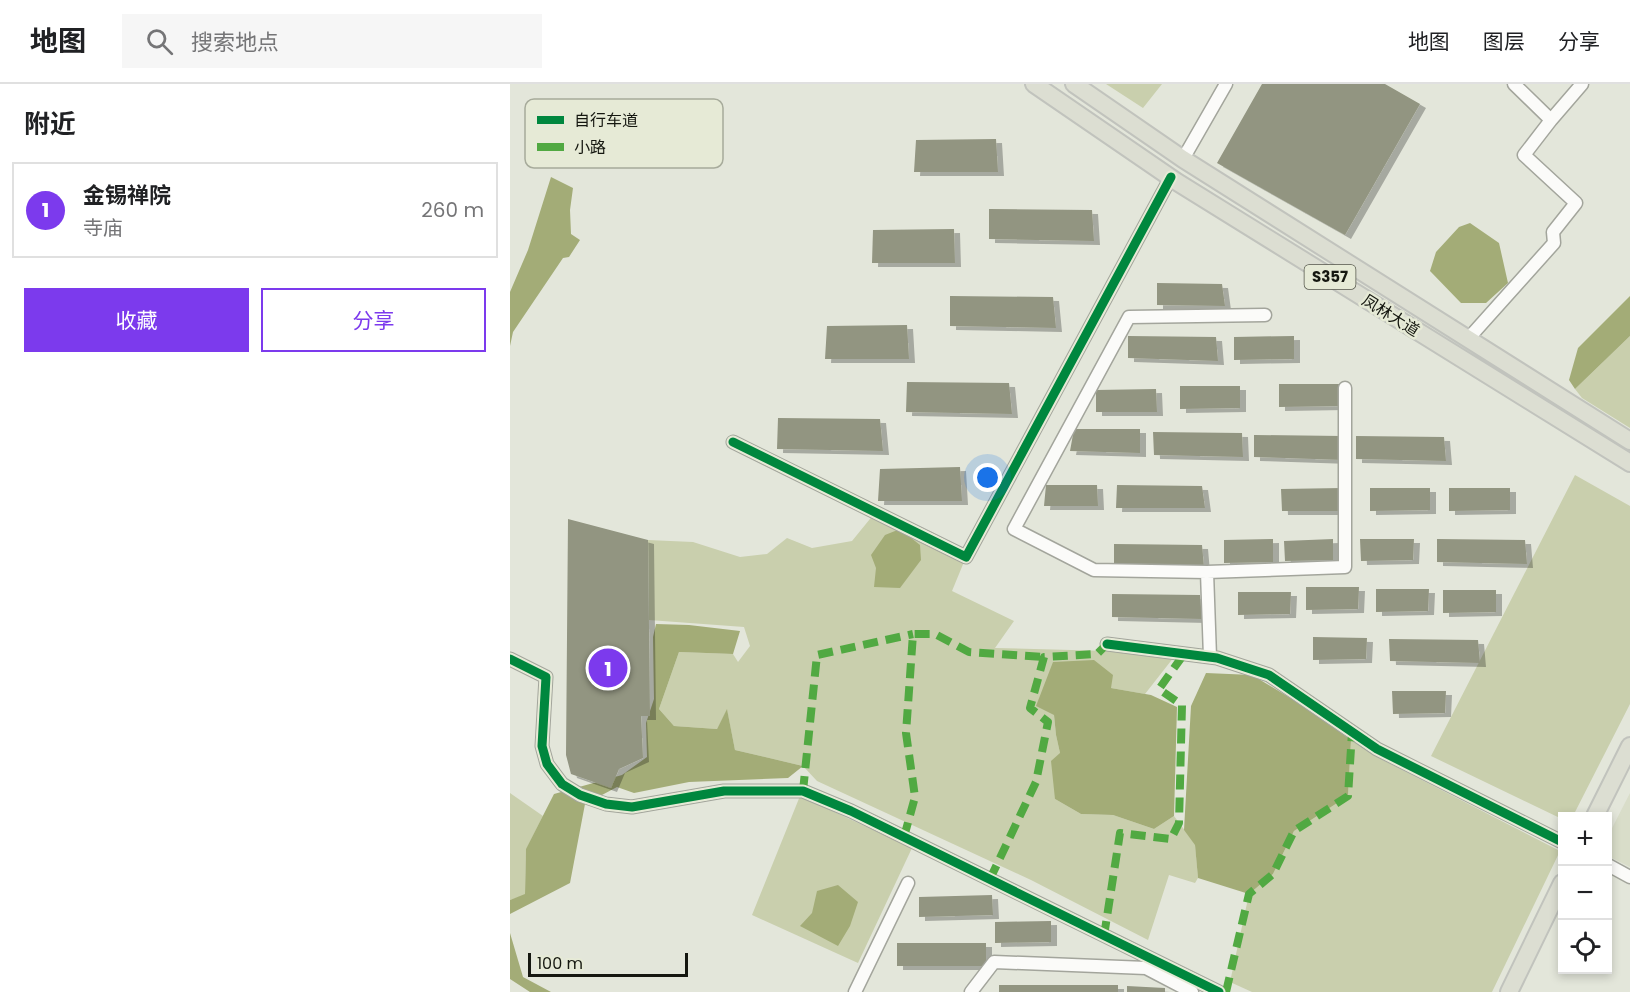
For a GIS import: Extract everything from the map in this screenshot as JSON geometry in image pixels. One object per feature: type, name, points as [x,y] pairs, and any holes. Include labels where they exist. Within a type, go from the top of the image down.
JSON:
[{"type":"main road","name":"凤林大道","points":[[1035,84],[1171,177],[1630,463]]},
{"type":"main road","name":"凤林大道","points":[[1074,84],[1183,159],[1630,441]]},
{"type":"main road","points":[[1597,812],[1630,746]]},
{"type":"main road","points":[[1609,812],[1630,772]]},
{"type":"main road","points":[[1509,992],[1558,893]]},
{"type":"main road","points":[[1521,992],[1558,917]]},
{"type":"street","points":[[1183,159],[1226,84]]},
{"type":"street","points":[[1514,84],[1551,120]]},
{"type":"street","points":[[1468,339],[1554,243],[1553,232],[1576,203],[1524,155],[1582,84]]},
{"type":"street","points":[[733,442],[966,557],[1171,177]]},
{"type":"street","points":[[1265,315],[1129,317],[1014,530],[1094,570],[1207,572],[1345,567],[1345,388]]},
{"type":"street","points":[[1207,572],[1210,657]]},
{"type":"street","points":[[1107,644],[1210,657],[1269,675],[1377,749],[1558,840]]},
{"type":"street","points":[[510,659],[546,676],[542,746],[547,764],[562,784],[580,795],[606,804],[632,807],[724,790],[803,791],[851,811],[1177,978],[1192,992]]},
{"type":"street","points":[[1610,866],[1630,877]]},
{"type":"street","points":[[855,992],[908,883]]},
{"type":"street","points":[[971,992],[994,962],[1146,968],[1220,992]]},
{"type":"shaded area","points":[[1106,84],[1162,84],[1143,108]]},
{"type":"shaded area","points":[[551,177],[573,188],[570,210],[571,234],[580,240],[569,257],[563,258],[513,332],[510,346],[510,292],[528,250]]},
{"type":"shaded area","points":[[1470,223],[1499,243],[1508,283],[1486,303],[1461,303],[1430,271],[1436,252],[1459,227]]},
{"type":"shaded area","points":[[1630,296],[1630,336],[1575,389],[1569,380],[1578,348]]},
{"type":"shaded area","points":[[1630,336],[1630,428],[1582,398],[1575,389]]},
{"type":"shaded area","points":[[1575,475],[1630,506],[1630,704],[1575,812],[1558,812],[1558,817],[1431,756]]},
{"type":"shaded area","points":[[874,514],[966,557],[952,591],[1014,621],[995,648],[1108,651],[1174,657],[1145,694],[1111,688],[1054,715],[1060,753],[1055,799],[1081,814],[1113,815],[1154,829],[1174,816],[1195,844],[1198,878],[1195,883],[1169,875],[1148,940],[1031,880],[817,781],[803,766],[735,750],[727,710],[717,729],[674,726],[659,709],[679,652],[733,654],[738,662],[750,646],[744,627],[649,620],[648,540],[693,542],[740,557],[767,554],[787,538],[812,548],[852,541]]},
{"type":"shaded area","points":[[900,529],[920,545],[921,560],[900,588],[874,587],[876,568],[871,555],[885,535]]},
{"type":"shaded area","points":[[656,624],[740,631],[733,654],[679,652],[659,709],[674,726],[717,729],[727,709],[735,750],[803,766],[788,778],[689,782],[634,793],[617,787],[585,804],[570,883],[510,914],[510,900],[525,894],[526,849],[554,794],[622,775],[647,757],[646,723],[654,699],[653,637]]},
{"type":"shaded area","points":[[1094,660],[1113,675],[1111,688],[1151,695],[1177,707],[1174,816],[1154,829],[1113,815],[1081,814],[1055,799],[1051,761],[1060,753],[1054,715],[1036,706],[1053,662]]},
{"type":"shaded area","points":[[1206,673],[1252,675],[1307,708],[1351,740],[1348,796],[1294,831],[1273,874],[1249,894],[1198,878],[1195,845],[1184,830],[1191,706]]},
{"type":"shaded area","points":[[1351,740],[1375,756],[1558,850],[1558,855],[1492,992],[1252,992],[1230,982],[1249,894],[1273,874],[1294,831],[1348,796]]},
{"type":"shaded area","points":[[510,793],[543,816],[526,850],[525,895],[510,900]]},
{"type":"shaded area","points":[[1630,793],[1630,867],[1612,858],[1612,828]]},
{"type":"shaded area","points":[[800,796],[912,848],[858,963],[752,915]]},
{"type":"shaded area","points":[[838,885],[858,902],[850,926],[838,946],[800,926],[812,913],[817,891]]},
{"type":"shaded area","points":[[510,933],[523,977],[551,992],[530,992],[510,979]]},
{"type":"building","points":[[1262,84],[1385,84],[1420,104],[1345,235],[1217,163]]},
{"type":"building","points":[[996,139],[998,172],[914,172],[916,140]]},
{"type":"building","points":[[989,209],[1092,210],[1094,241],[989,239]]},
{"type":"building","points":[[954,229],[955,263],[872,263],[873,230]]},
{"type":"building","points":[[1157,283],[1222,284],[1225,306],[1157,305]]},
{"type":"building","points":[[950,296],[1053,297],[1056,328],[950,326]]},
{"type":"building","points":[[907,325],[909,359],[825,359],[827,326]]},
{"type":"building","points":[[1128,336],[1216,337],[1218,361],[1128,358]]},
{"type":"building","points":[[1294,336],[1294,359],[1234,360],[1234,337]]},
{"type":"building","points":[[907,382],[1009,383],[1012,414],[906,412]]},
{"type":"building","points":[[1279,384],[1340,384],[1340,406],[1279,407]]},
{"type":"building","points":[[1180,386],[1240,386],[1240,408],[1180,409]]},
{"type":"building","points":[[1156,389],[1157,412],[1096,412],[1096,390]]},
{"type":"building","points":[[778,418],[880,419],[883,451],[777,449]]},
{"type":"building","points":[[1074,429],[1140,429],[1140,453],[1070,451]]},
{"type":"building","points":[[1153,432],[1242,433],[1243,457],[1154,455]]},
{"type":"building","points":[[1254,435],[1342,436],[1344,460],[1254,457]]},
{"type":"building","points":[[1356,436],[1444,437],[1446,461],[1356,459]]},
{"type":"building","points":[[960,467],[962,501],[878,501],[880,469]]},
{"type":"building","points":[[1046,485],[1097,485],[1098,506],[1044,506]]},
{"type":"building","points":[[1117,485],[1202,486],[1205,508],[1116,508]]},
{"type":"building","points":[[1342,488],[1342,511],[1282,511],[1281,489]]},
{"type":"building","points":[[1370,488],[1430,488],[1430,510],[1370,511]]},
{"type":"building","points":[[1449,488],[1510,488],[1510,510],[1449,511]]},
{"type":"building","points":[[568,519],[648,540],[650,716],[641,716],[643,758],[619,769],[611,788],[571,774],[566,755]]},
{"type":"building","points":[[1273,539],[1273,562],[1224,563],[1224,540]]},
{"type":"building","points":[[1333,539],[1333,560],[1285,561],[1284,541]]},
{"type":"building","points":[[1360,539],[1414,539],[1413,560],[1361,561]]},
{"type":"building","points":[[1437,539],[1525,540],[1527,564],[1437,562]]},
{"type":"building","points":[[1114,544],[1202,545],[1204,568],[1114,566]]},
{"type":"building","points":[[1306,587],[1359,587],[1358,609],[1306,610]]},
{"type":"building","points":[[1376,589],[1429,589],[1428,611],[1376,612]]},
{"type":"building","points":[[1443,590],[1496,590],[1496,612],[1443,613]]},
{"type":"building","points":[[1238,592],[1291,592],[1290,614],[1238,615]]},
{"type":"building","points":[[1112,594],[1200,595],[1202,619],[1112,617]]},
{"type":"building","points":[[1313,637],[1367,638],[1366,659],[1313,660]]},
{"type":"building","points":[[1389,639],[1478,640],[1480,663],[1390,661]]},
{"type":"building","points":[[1392,691],[1446,691],[1445,713],[1393,714]]},
{"type":"building","points":[[992,895],[993,915],[919,917],[919,897]]},
{"type":"building","points":[[1051,921],[1051,942],[995,943],[995,922]]},
{"type":"building","points":[[897,943],[986,943],[986,966],[897,966]]},
{"type":"building","points":[[999,985],[1118,985],[1118,992],[999,992]]},
{"type":"building","points":[[1127,986],[1165,988],[1165,992],[1127,992]]},
{"type":"marked path","points":[[803,791],[817,655],[913,634]]},
{"type":"marked path","points":[[904,837],[915,797],[906,733],[913,634],[935,634],[969,652],[1044,657]]},
{"type":"marked path","points":[[990,879],[1036,782],[1048,722],[1030,708],[1044,657],[1097,654],[1107,644]]},
{"type":"marked path","points":[[1104,936],[1120,833],[1171,839],[1179,823],[1182,705],[1159,689],[1184,654]]},
{"type":"marked path","points":[[1226,992],[1249,894],[1273,874],[1294,831],[1348,796],[1352,732]]},
{"type":"cycle path","points":[[733,442],[966,557],[1171,177]]},
{"type":"cycle path","points":[[1107,644],[1217,658],[1269,675],[1377,749],[1558,840]]},
{"type":"cycle path","points":[[510,659],[546,677],[542,746],[547,764],[562,784],[580,795],[606,804],[632,807],[724,791],[803,791],[851,811],[1219,992]]},
{"type":"place","name":"金锡禅院","points":[[608,668]]}]
